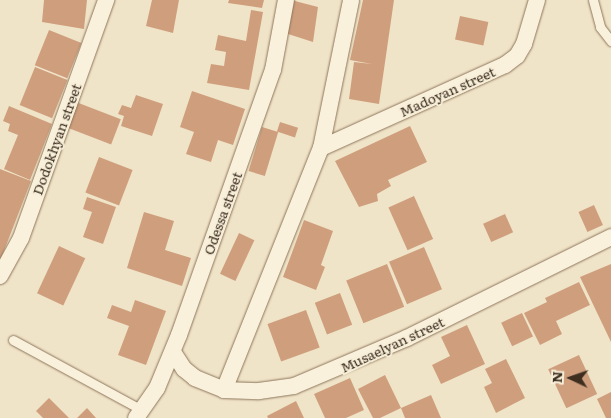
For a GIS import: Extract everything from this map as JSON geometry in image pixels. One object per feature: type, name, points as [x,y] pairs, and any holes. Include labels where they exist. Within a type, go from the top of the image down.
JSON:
[{"type":"street","name":"Dodokhyan street","points":[[0,276],[20,238],[106,0]]},
{"type":"street","name":"Odessa street","points":[[139,414],[156,388],[173,352],[273,70],[286,0]]},
{"type":"street","points":[[224,390],[321,148],[351,0]]},
{"type":"street","name":"Madoyan street","points":[[321,148],[505,65],[517,56],[524,44],[536,0]]},
{"type":"street","name":"Musaelyan street","points":[[173,352],[184,369],[196,378],[224,390],[276,390],[319,378],[611,236]]},
{"type":"lane","points":[[593,0],[600,27],[611,41]]},
{"type":"lane","points":[[13,340],[139,414]]},
{"type":"building","points":[[44,0],[87,0],[84,29],[42,22]]},
{"type":"building","points":[[152,0],[179,0],[173,33],[146,26]]},
{"type":"building","points":[[229,0],[264,0],[262,8],[228,3]]},
{"type":"building","points":[[291,0],[318,7],[313,42],[285,33]]},
{"type":"building","points":[[363,0],[394,0],[379,104],[349,99],[354,62],[372,64],[350,60]]},
{"type":"building","points":[[251,10],[263,12],[249,90],[207,83],[211,64],[224,66],[226,52],[215,50],[218,35],[246,41]]},
{"type":"building","points":[[460,16],[488,22],[483,46],[455,39]]},
{"type":"building","points":[[49,30],[81,43],[67,78],[35,65]]},
{"type":"building","points":[[35,67],[67,80],[52,118],[20,105]]},
{"type":"building","points":[[192,91],[245,109],[233,145],[218,140],[211,162],[186,154],[194,132],[180,127]]},
{"type":"building","points":[[136,95],[163,104],[152,136],[121,126],[124,116],[118,114],[122,105],[131,108]]},
{"type":"building","points":[[76,102],[121,119],[111,144],[66,127]]},
{"type":"building","points":[[9,106],[52,124],[30,180],[4,169],[18,135],[8,131],[10,124],[3,121]]},
{"type":"building","points":[[280,122],[298,128],[295,137],[277,132]]},
{"type":"building","points":[[410,126],[427,162],[388,180],[391,186],[377,194],[378,201],[359,207],[335,161]]},
{"type":"building","points":[[262,127],[278,132],[265,176],[249,171]]},
{"type":"building","points":[[99,157],[133,170],[119,205],[85,192]]},
{"type":"building","points":[[0,169],[31,181],[0,261]]},
{"type":"building","points":[[414,196],[433,239],[408,250],[388,207]]},
{"type":"building","points":[[87,197],[116,207],[103,244],[83,237],[92,212],[83,209]]},
{"type":"building","points":[[594,205],[603,225],[587,232],[578,212]]},
{"type":"building","points":[[144,212],[174,221],[165,250],[191,258],[182,286],[127,268]]},
{"type":"building","points":[[505,214],[513,232],[491,242],[483,224]]},
{"type":"building","points":[[304,220],[333,231],[321,265],[325,267],[316,290],[283,277]]},
{"type":"building","points":[[239,233],[254,240],[235,281],[220,274]]},
{"type":"building","points":[[59,246],[85,258],[63,305],[37,293]]},
{"type":"building","points":[[424,247],[442,289],[407,304],[389,262]]},
{"type":"building","points":[[387,264],[404,307],[363,323],[346,280]]},
{"type":"building","points":[[611,264],[611,342],[580,277]]},
{"type":"building","points":[[579,282],[590,305],[556,321],[562,334],[540,345],[524,313],[547,302],[545,298]]},
{"type":"building","points":[[340,293],[352,325],[327,334],[315,303]]},
{"type":"building","points":[[135,300],[166,311],[146,365],[118,355],[129,326],[107,318],[112,305],[131,312]]},
{"type":"building","points":[[306,310],[320,348],[281,362],[267,324]]},
{"type":"building","points":[[522,313],[533,337],[512,346],[501,323]]},
{"type":"building","points":[[467,325],[485,364],[441,384],[432,365],[450,356],[441,337]]},
{"type":"building","points":[[579,355],[597,394],[566,408],[548,369]]},
{"type":"building","points":[[506,359],[525,398],[496,413],[484,387],[492,383],[485,369]]},
{"type":"building","points":[[385,375],[401,408],[380,418],[373,418],[358,389]]},
{"type":"building","points":[[350,378],[364,410],[346,418],[325,418],[314,394]]},
{"type":"building","points":[[611,392],[611,418],[606,418],[597,399]]},
{"type":"building","points":[[431,395],[441,418],[405,418],[401,408]]},
{"type":"building","points":[[49,398],[69,418],[43,418],[36,411]]},
{"type":"building","points":[[296,401],[304,418],[268,418],[267,416]]},
{"type":"building","points":[[87,408],[96,418],[77,418]]}]
